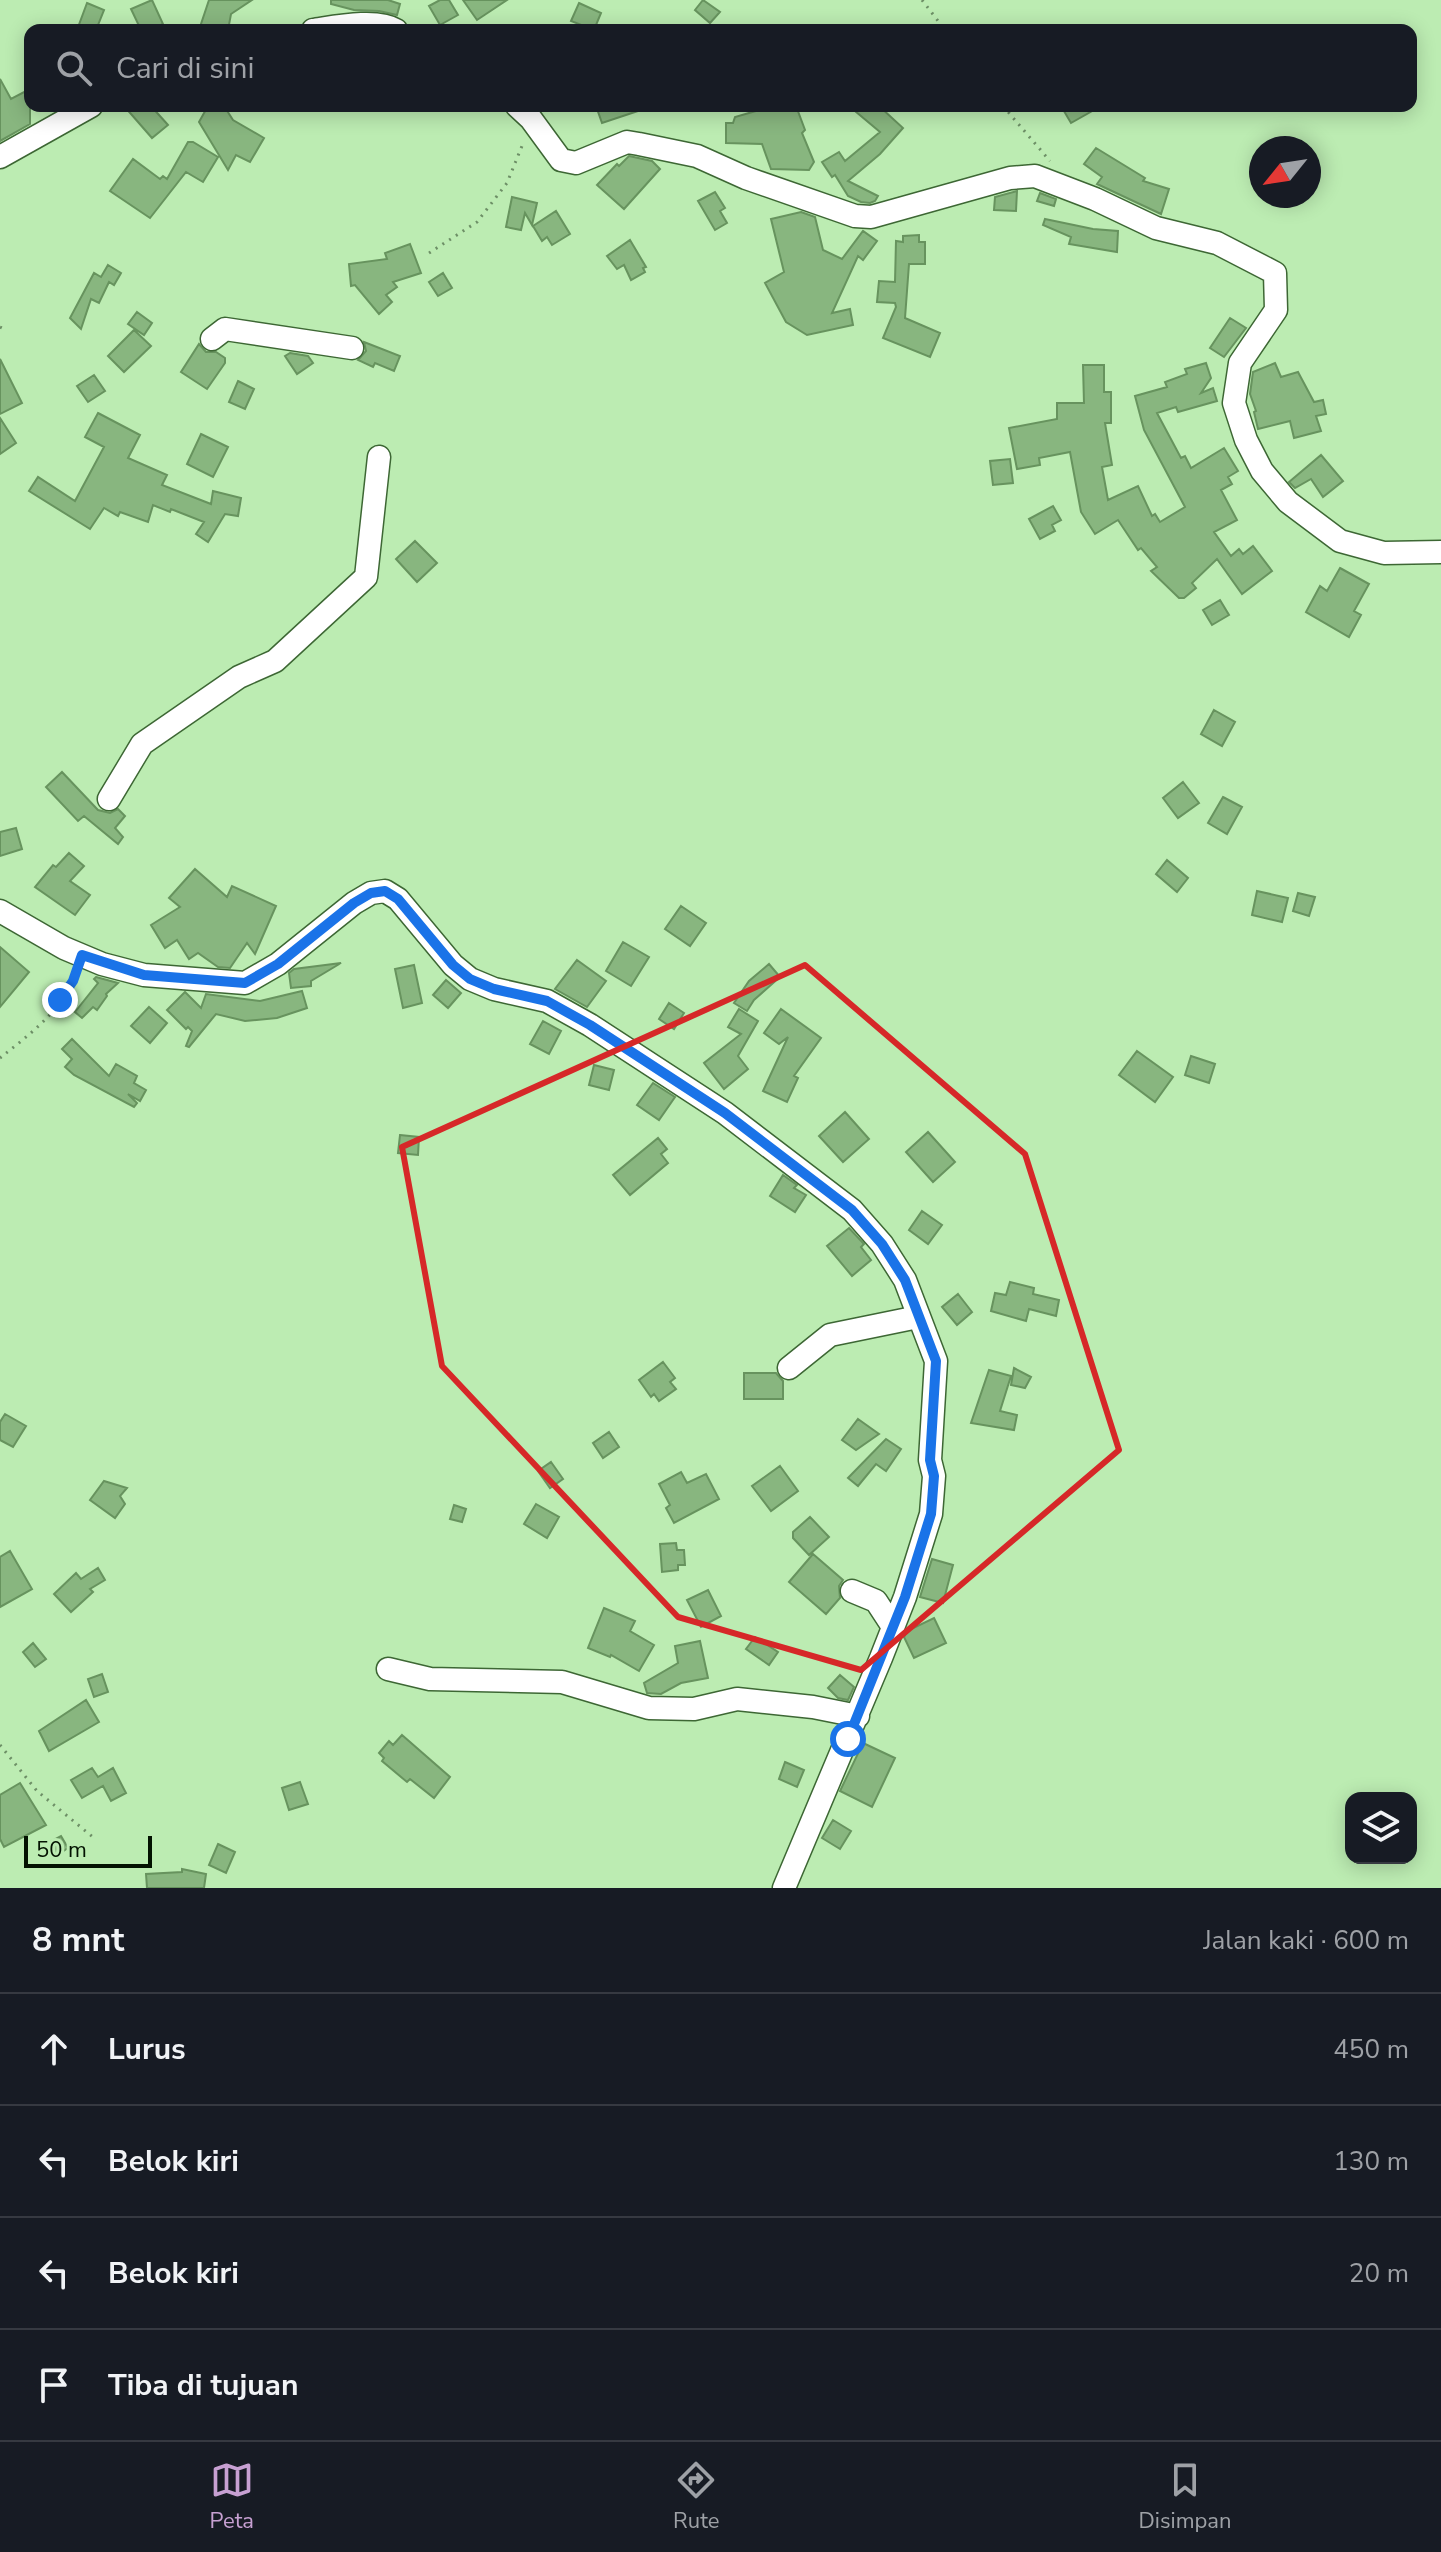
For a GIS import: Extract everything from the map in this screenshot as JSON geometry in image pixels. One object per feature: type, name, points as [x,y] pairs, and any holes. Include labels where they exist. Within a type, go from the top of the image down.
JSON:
[{"type":"street","points":[[0,157],[80,112]]},
{"type":"street","points":[[524,112],[561,160],[576,163],[627,142],[639,144],[697,156],[746,178],[855,216],[888,214],[1010,178],[1035,176],[1156,228],[1217,243],[1275,273],[1276,310],[1240,363],[1234,403],[1246,440],[1262,471],[1288,502],[1340,541],[1384,553],[1441,552]]},
{"type":"street","points":[[212,339],[225,329],[352,348]]},
{"type":"street","points":[[109,799],[142,744],[239,677],[275,661],[366,577],[379,457]]},
{"type":"street","points":[[0,911],[64,948],[144,975],[245,983],[278,964],[354,903],[371,893],[385,891],[398,899],[453,965],[470,979],[494,989],[547,1001],[590,1025],[725,1113],[852,1210],[882,1244],[905,1280],[936,1361],[930,1460],[934,1476],[931,1514],[893,1627],[784,1888]]},
{"type":"street","points":[[789,1368],[830,1335],[918,1317]]},
{"type":"street","points":[[852,1591],[876,1601],[893,1627]]},
{"type":"street","points":[[388,1669],[430,1679],[562,1682],[649,1708],[694,1709],[737,1699],[813,1707],[858,1716]]},
{"type":"path","points":[[922,0],[940,24]]},
{"type":"path","points":[[429,253],[477,222],[507,183],[524,112]]},
{"type":"path","points":[[1008,112],[1076,192]]},
{"type":"path","points":[[0,1058],[48,1018],[73,981],[82,955]]},
{"type":"path","points":[[0,1745],[37,1791],[94,1838]]},
{"type":"highlighted area","points":[[805,965],[1025,1154],[1119,1450],[861,1670],[678,1617],[442,1366],[402,1147]]},
{"type":"building","points":[[152,0],[163,24],[138,24],[131,9]]},
{"type":"building","points":[[209,0],[252,0],[231,14],[229,24],[201,24]]},
{"type":"building","points":[[331,0],[388,0],[400,4],[397,15],[354,10],[331,4]]},
{"type":"building","points":[[440,0],[449,0],[458,15],[439,24],[429,6]]},
{"type":"building","points":[[463,0],[507,0],[477,20]]},
{"type":"building","points":[[703,0],[720,12],[710,23],[695,10]]},
{"type":"building","points":[[87,3],[104,10],[98,24],[79,24]]},
{"type":"building","points":[[579,3],[601,13],[596,24],[571,21]]},
{"type":"building","points":[[0,79],[11,99],[24,92],[24,112],[30,112],[30,124],[0,141]]},
{"type":"building","points":[[129,112],[156,112],[168,125],[152,138]]},
{"type":"building","points":[[205,112],[228,112],[233,120],[264,138],[250,162],[236,155],[228,170],[199,122]]},
{"type":"building","points":[[598,112],[635,112],[602,123]]},
{"type":"building","points":[[752,112],[798,112],[805,130],[802,133],[814,162],[809,170],[771,169],[762,144],[726,143],[726,123],[733,123],[735,117]]},
{"type":"building","points":[[856,112],[886,112],[903,128],[880,154],[848,181],[878,196],[870,203],[861,202],[848,196],[835,175],[832,177],[822,162],[839,152],[845,161],[880,132]]},
{"type":"building","points":[[1065,112],[1090,112],[1071,123]]},
{"type":"building","points":[[188,142],[218,157],[203,182],[186,172],[150,218],[110,191],[133,159],[160,179],[163,176],[167,179]]},
{"type":"building","points":[[1096,148],[1145,178],[1143,181],[1169,189],[1161,214],[1097,184],[1102,177],[1084,164]]},
{"type":"building","points":[[629,156],[652,161],[660,169],[624,209],[597,185]]},
{"type":"building","points":[[1017,191],[1016,211],[994,210],[995,197]]},
{"type":"building","points":[[715,192],[725,208],[720,211],[727,223],[715,230],[698,201]]},
{"type":"building","points":[[1040,193],[1056,199],[1054,206],[1037,201]]},
{"type":"building","points":[[512,197],[537,203],[532,225],[525,213],[521,230],[506,227]]},
{"type":"building","points":[[556,211],[570,234],[552,245],[547,237],[542,241],[533,226]]},
{"type":"building","points":[[801,212],[815,217],[823,250],[842,259],[863,231],[877,241],[863,260],[858,256],[832,313],[850,309],[853,325],[807,335],[786,322],[765,283],[784,272],[771,219]]},
{"type":"building","points":[[1045,219],[1118,231],[1117,252],[1069,244],[1071,237],[1043,225]]},
{"type":"building","points":[[919,235],[919,242],[925,242],[925,264],[909,264],[905,318],[940,333],[930,357],[883,338],[896,307],[895,303],[877,302],[879,281],[895,282],[896,241],[903,242],[903,236]]},
{"type":"building","points":[[630,240],[646,267],[643,268],[645,272],[631,280],[624,265],[617,269],[607,256]]},
{"type":"building","points":[[410,244],[421,273],[393,282],[397,287],[386,295],[392,302],[379,314],[355,285],[351,286],[349,264],[387,259],[385,253]]},
{"type":"building","points":[[108,265],[121,273],[114,285],[109,282],[99,303],[91,299],[81,329],[70,318],[94,273],[101,277]]},
{"type":"building","points":[[443,273],[452,288],[438,296],[429,282]]},
{"type":"building","points":[[137,312],[152,323],[144,335],[128,324]]},
{"type":"building","points":[[1230,318],[1246,328],[1224,357],[1210,348]]},
{"type":"building","points":[[134,330],[151,346],[124,372],[108,356]]},
{"type":"building","points":[[364,342],[400,356],[394,371],[358,360],[366,351]]},
{"type":"building","points":[[199,344],[206,352],[216,352],[225,358],[225,363],[207,389],[181,372]]},
{"type":"building","points":[[290,353],[308,356],[313,363],[297,374],[285,356]]},
{"type":"building","points":[[0,359],[22,403],[0,414]]},
{"type":"building","points":[[1206,363],[1211,378],[1201,393],[1213,388],[1217,401],[1178,412],[1176,407],[1157,413],[1181,458],[1185,456],[1191,468],[1224,448],[1238,471],[1228,477],[1232,484],[1221,490],[1237,520],[1214,532],[1231,556],[1239,549],[1243,554],[1253,546],[1272,571],[1242,594],[1217,559],[1192,583],[1196,588],[1184,598],[1179,598],[1151,571],[1157,567],[1141,548],[1138,550],[1118,520],[1095,534],[1081,512],[1070,452],[1039,458],[1040,465],[1017,469],[1009,428],[1057,419],[1057,403],[1084,403],[1083,365],[1104,365],[1104,392],[1111,392],[1111,423],[1105,423],[1112,465],[1102,467],[1108,500],[1138,486],[1152,516],[1155,514],[1160,522],[1185,507],[1144,430],[1135,396],[1167,387],[1165,382],[1187,374],[1185,369]]},
{"type":"building","points":[[1275,363],[1281,377],[1298,372],[1314,402],[1323,400],[1326,414],[1316,416],[1321,431],[1294,438],[1290,421],[1258,429],[1250,394],[1253,372]]},
{"type":"building","points":[[94,375],[105,391],[88,402],[77,386]]},
{"type":"building","points":[[238,381],[254,389],[245,409],[229,402]]},
{"type":"building","points":[[98,413],[140,435],[128,458],[167,475],[162,485],[211,504],[213,491],[241,498],[238,516],[225,514],[208,542],[196,534],[204,522],[153,505],[148,522],[120,512],[118,516],[104,508],[90,529],[29,491],[38,477],[75,501],[104,447],[85,437]]},
{"type":"building","points":[[0,418],[16,443],[0,454]]},
{"type":"building","points":[[201,434],[228,447],[213,477],[187,464]]},
{"type":"building","points":[[1321,455],[1343,481],[1323,497],[1311,479],[1295,488],[1289,482]]},
{"type":"building","points":[[1010,459],[1013,483],[993,485],[990,461]]},
{"type":"building","points":[[1053,506],[1061,520],[1052,525],[1055,531],[1040,539],[1029,519]]},
{"type":"building","points":[[415,541],[437,563],[417,582],[396,559]]},
{"type":"building","points":[[1340,568],[1369,584],[1354,611],[1361,615],[1349,637],[1306,612],[1320,586],[1327,591]]},
{"type":"building","points":[[1220,600],[1229,615],[1212,625],[1203,610]]},
{"type":"building","points":[[1214,710],[1235,722],[1222,746],[1201,734]]},
{"type":"building","points":[[62,772],[98,810],[110,813],[118,809],[125,816],[115,828],[123,837],[118,844],[84,816],[78,821],[46,787]]},
{"type":"building","points":[[1183,782],[1199,803],[1178,818],[1163,798]]},
{"type":"building","points":[[1223,797],[1242,807],[1227,834],[1208,823]]},
{"type":"building","points":[[16,828],[22,849],[0,856],[0,832]]},
{"type":"building","points":[[69,853],[84,866],[70,881],[90,895],[75,915],[35,887],[53,865],[56,867]]},
{"type":"building","points":[[1167,860],[1188,878],[1177,892],[1156,874]]},
{"type":"building","points":[[195,869],[227,897],[232,886],[276,906],[255,954],[247,943],[230,968],[218,967],[198,953],[189,959],[177,940],[165,948],[151,925],[180,907],[169,898]]},
{"type":"building","points":[[1257,891],[1288,898],[1282,922],[1252,915]]},
{"type":"building","points":[[1298,893],[1315,897],[1309,916],[1293,911]]},
{"type":"building","points":[[681,906],[706,923],[690,946],[665,929]]},
{"type":"building","points":[[623,942],[649,957],[631,986],[606,971]]},
{"type":"building","points":[[0,947],[29,972],[0,1007]]},
{"type":"building","points":[[577,960],[606,981],[587,1007],[555,989]]},
{"type":"building","points":[[341,963],[311,981],[311,986],[291,988],[289,973],[294,969]]},
{"type":"building","points":[[769,964],[780,977],[754,1000],[747,1011],[734,1003],[749,981]]},
{"type":"building","points":[[414,965],[422,1003],[403,1008],[395,969]]},
{"type":"building","points":[[94,979],[118,983],[106,994],[97,1010],[93,1007],[82,1018],[75,1012],[98,983]]},
{"type":"building","points":[[446,980],[461,993],[448,1008],[433,995]]},
{"type":"building","points":[[302,991],[307,1008],[277,1018],[245,1021],[216,1014],[189,1047],[186,1046],[192,1031],[167,1010],[185,992],[201,1008],[206,994],[260,1001]]},
{"type":"building","points":[[669,1003],[684,1013],[674,1029],[659,1019]]},
{"type":"building","points":[[149,1007],[167,1023],[150,1043],[131,1026]]},
{"type":"building","points":[[739,1009],[758,1021],[738,1056],[748,1069],[724,1089],[704,1063],[741,1034],[728,1027]]},
{"type":"building","points":[[781,1009],[821,1038],[794,1076],[798,1078],[787,1102],[763,1091],[788,1037],[779,1044],[764,1033]]},
{"type":"building","points":[[543,1021],[561,1031],[549,1054],[530,1044]]},
{"type":"building","points":[[72,1039],[109,1076],[116,1064],[137,1076],[134,1083],[146,1090],[140,1101],[128,1094],[137,1103],[134,1107],[74,1075],[65,1067],[72,1059],[62,1049]]},
{"type":"building","points":[[1137,1051],[1173,1077],[1155,1102],[1119,1075]]},
{"type":"building","points":[[1191,1056],[1215,1064],[1209,1083],[1185,1075]]},
{"type":"building","points":[[594,1065],[614,1070],[609,1090],[589,1085]]},
{"type":"building","points":[[653,1083],[675,1097],[659,1120],[637,1105]]},
{"type":"building","points":[[845,1112],[869,1139],[843,1162],[819,1136]]},
{"type":"building","points":[[928,1132],[955,1162],[933,1182],[906,1152]]},
{"type":"building","points":[[400,1135],[419,1137],[418,1155],[398,1153]]},
{"type":"building","points":[[658,1138],[667,1149],[661,1154],[668,1163],[630,1195],[613,1175]]},
{"type":"building","points":[[783,1175],[797,1185],[794,1188],[806,1195],[795,1212],[770,1196]]},
{"type":"building","points":[[922,1211],[942,1225],[928,1244],[909,1230]]},
{"type":"building","points":[[849,1228],[864,1244],[861,1247],[871,1260],[852,1276],[827,1246]]},
{"type":"building","points":[[1010,1282],[1034,1288],[1033,1294],[1059,1300],[1056,1316],[1029,1309],[1026,1321],[991,1311],[995,1293],[1006,1295]]},
{"type":"building","points":[[958,1294],[972,1312],[957,1325],[942,1307]]},
{"type":"building","points":[[663,1362],[675,1378],[670,1382],[676,1389],[659,1401],[654,1394],[651,1397],[639,1380]]},
{"type":"building","points":[[1014,1368],[1031,1377],[1025,1388],[1011,1385]]},
{"type":"building","points":[[989,1370],[1011,1376],[1000,1411],[1017,1415],[1014,1430],[971,1423]]},
{"type":"building","points":[[744,1373],[776,1373],[783,1381],[783,1399],[744,1399]]},
{"type":"building","points":[[5,1414],[26,1426],[13,1447],[0,1440],[0,1422]]},
{"type":"building","points":[[858,1419],[879,1434],[856,1450],[842,1440]]},
{"type":"building","points":[[609,1432],[619,1447],[603,1458],[593,1443]]},
{"type":"building","points":[[886,1439],[901,1449],[886,1471],[876,1464],[858,1486],[848,1478]]},
{"type":"building","points":[[551,1462],[563,1479],[550,1488],[538,1471]]},
{"type":"building","points":[[780,1466],[798,1491],[771,1511],[752,1486]]},
{"type":"building","points":[[681,1472],[687,1483],[706,1474],[719,1499],[674,1523],[666,1508],[670,1505],[659,1484]]},
{"type":"building","points":[[104,1481],[127,1488],[120,1496],[125,1504],[115,1518],[90,1500]]},
{"type":"building","points":[[536,1504],[559,1517],[547,1538],[524,1524]]},
{"type":"building","points":[[454,1505],[466,1509],[462,1522],[450,1519]]},
{"type":"building","points":[[810,1517],[829,1537],[809,1555],[793,1538],[793,1532]]},
{"type":"building","points":[[676,1543],[677,1550],[684,1550],[685,1565],[678,1565],[678,1570],[662,1572],[660,1544]]},
{"type":"building","points":[[10,1551],[32,1589],[0,1607],[0,1557]]},
{"type":"building","points":[[813,1554],[843,1580],[839,1586],[840,1598],[826,1614],[789,1582]]},
{"type":"building","points":[[932,1559],[953,1565],[943,1603],[920,1597]]},
{"type":"building","points":[[98,1568],[105,1580],[90,1589],[93,1592],[71,1612],[54,1594],[76,1573],[81,1579]]},
{"type":"building","points":[[708,1590],[721,1616],[701,1627],[687,1600]]},
{"type":"building","points":[[604,1608],[635,1621],[630,1631],[654,1645],[639,1671],[611,1655],[588,1648]]},
{"type":"building","points":[[934,1618],[946,1643],[914,1658],[904,1637],[907,1631]]},
{"type":"building","points":[[755,1637],[778,1652],[769,1665],[746,1649]]},
{"type":"building","points":[[700,1641],[708,1678],[681,1683],[661,1694],[647,1693],[644,1683],[678,1663],[675,1646]]},
{"type":"building","points":[[33,1643],[46,1659],[35,1667],[23,1652]]},
{"type":"building","points":[[102,1674],[108,1692],[94,1697],[88,1679]]},
{"type":"building","points":[[840,1675],[854,1687],[848,1700],[838,1698],[828,1688]]},
{"type":"building","points":[[86,1700],[99,1722],[49,1751],[39,1731]]},
{"type":"building","points":[[402,1735],[450,1777],[434,1798],[410,1779],[407,1782],[382,1761],[384,1758],[379,1753],[389,1741],[393,1745]]},
{"type":"building","points":[[863,1743],[895,1758],[872,1807],[840,1791]]},
{"type":"building","points":[[785,1762],[804,1770],[797,1787],[779,1779]]},
{"type":"building","points":[[92,1768],[98,1777],[113,1768],[126,1793],[111,1801],[103,1786],[82,1798],[71,1780]]},
{"type":"building","points":[[300,1782],[308,1804],[289,1810],[282,1788]]},
{"type":"building","points":[[20,1783],[46,1825],[4,1847],[0,1839],[0,1795]]},
{"type":"building","points":[[833,1820],[851,1831],[840,1849],[822,1838]]},
{"type":"building","points":[[61,1836],[68,1848],[54,1857],[46,1844]]},
{"type":"building","points":[[218,1844],[235,1852],[226,1873],[209,1865]]},
{"type":"building","points":[[182,1869],[206,1874],[204,1888],[147,1888],[146,1874],[182,1872]]},
{"type":"route","points":[[60,1000],[73,981],[82,955],[102,964],[144,975],[245,983],[309,942],[354,903],[371,893],[385,891],[398,899],[453,965],[470,979],[494,989],[547,1001],[590,1025],[725,1113],[852,1210],[882,1244],[905,1280],[936,1361],[930,1460],[934,1476],[931,1514],[905,1597],[848,1739]]}]
